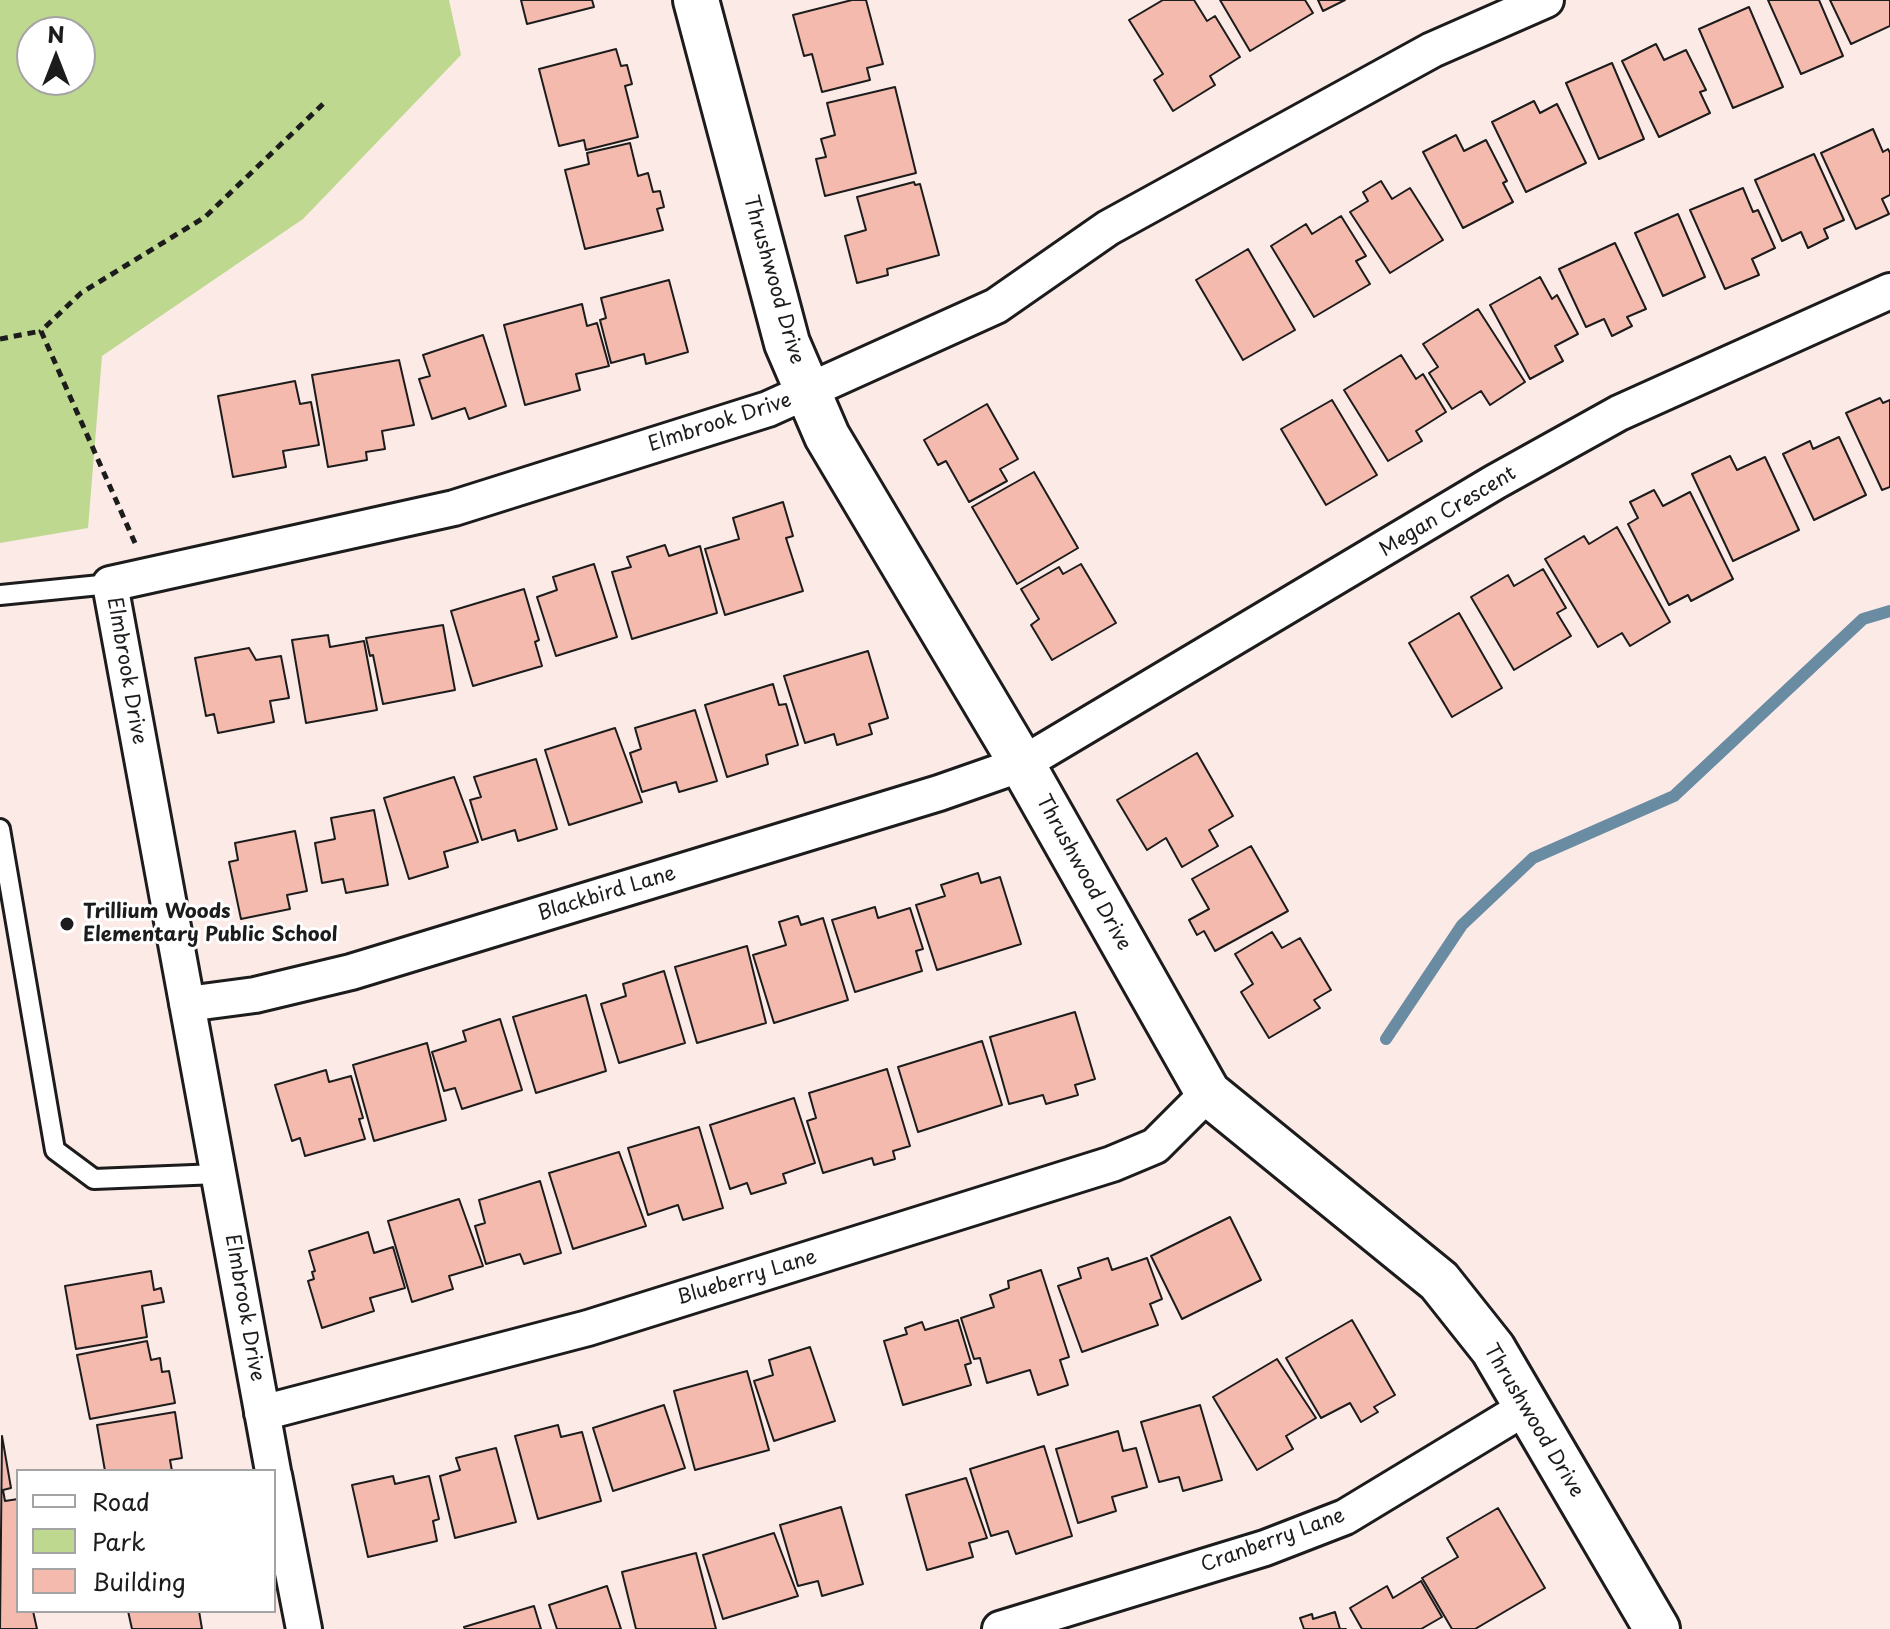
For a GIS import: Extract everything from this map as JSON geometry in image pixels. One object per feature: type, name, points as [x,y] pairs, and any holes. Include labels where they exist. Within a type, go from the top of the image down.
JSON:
[{"type":"street","name":"Thrushwood Drive","points":[[696,0],[787,343],[827,436],[1022,764],[1208,1093],[1439,1281],[1493,1349],[1657,1629]]},
{"type":"street","points":[[808,393],[996,306],[1108,228],[1432,50],[1546,0]]},
{"type":"street","name":"Megan Crescent","points":[[1022,764],[1495,482],[1619,413],[1890,291]]},
{"type":"street","name":"Elmbrook Drive","points":[[273,1469],[110,584],[454,508],[768,409],[808,393]]},
{"type":"street","name":"Blackbird Lane","points":[[187,1004],[255,995],[351,972],[939,793],[1022,764]]},
{"type":"street","name":"Blueberry Lane","points":[[262,1413],[588,1328],[1112,1164],[1155,1146],[1208,1093]]},
{"type":"street","name":"Cranberry Lane","points":[[1000,1629],[1265,1548],[1345,1517],[1525,1408]]},
{"type":"street","name":"Elmbrook Drive","points":[[276,1483],[304,1629]]},
{"type":"lane","points":[[0,595],[110,584]]},
{"type":"lane","points":[[0,829],[55,1150],[94,1179],[218,1174]]},
{"type":"path","points":[[0,339],[41,331],[81,293],[205,217],[323,104]]},
{"type":"path","points":[[41,331],[150,577]]},
{"type":"green space","points":[[0,0],[449,0],[461,55],[303,219],[102,356],[88,528],[0,543]]},
{"type":"building","points":[[521,0],[592,0],[594,7],[527,24]]},
{"type":"building","points":[[852,0],[866,0],[883,64],[867,68],[870,80],[822,92],[812,54],[804,56],[793,15]]},
{"type":"building","points":[[1163,0],[1194,0],[1207,21],[1215,16],[1240,57],[1210,76],[1215,85],[1173,111],[1154,80],[1163,74],[1129,20]]},
{"type":"building","points":[[1220,0],[1305,0],[1313,13],[1250,51]]},
{"type":"building","points":[[1318,0],[1345,0],[1323,11]]},
{"type":"building","points":[[1768,0],[1819,0],[1843,56],[1801,74]]},
{"type":"building","points":[[1830,0],[1890,0],[1890,26],[1851,44]]},
{"type":"building","points":[[1749,7],[1783,87],[1733,108],[1699,29]]},
{"type":"building","points":[[1656,44],[1664,60],[1686,50],[1706,90],[1700,92],[1710,113],[1659,137],[1622,61]]},
{"type":"building","points":[[616,49],[621,66],[627,65],[632,84],[625,86],[638,137],[586,150],[584,140],[559,146],[539,69]]},
{"type":"building","points":[[1612,63],[1644,139],[1599,159],[1566,83]]},
{"type":"building","points":[[895,87],[916,173],[825,196],[816,159],[826,157],[821,139],[835,135],[827,103]]},
{"type":"building","points":[[1534,101],[1540,113],[1557,104],[1586,163],[1526,192],[1492,122]]},
{"type":"building","points":[[1873,129],[1883,152],[1888,149],[1890,153],[1890,195],[1882,199],[1889,214],[1856,229],[1821,153]]},
{"type":"building","points":[[1456,135],[1464,151],[1486,140],[1507,181],[1503,183],[1513,202],[1463,228],[1423,152]]},
{"type":"building","points":[[630,143],[638,176],[648,173],[653,192],[660,191],[664,207],[657,209],[663,230],[585,249],[565,170],[589,164],[587,153]]},
{"type":"building","points":[[1814,154],[1844,220],[1824,229],[1828,238],[1808,248],[1801,232],[1782,241],[1755,180]]},
{"type":"building","points":[[1381,181],[1392,199],[1410,188],[1443,240],[1390,273],[1350,212],[1368,201],[1363,192]]},
{"type":"building","points":[[914,182],[915,185],[920,184],[939,255],[887,269],[888,275],[857,283],[845,236],[866,230],[857,197]]},
{"type":"building","points":[[1743,188],[1753,212],[1758,210],[1775,248],[1752,259],[1759,275],[1725,289],[1690,210]]},
{"type":"building","points":[[1678,214],[1705,277],[1663,296],[1635,233]]},
{"type":"building","points":[[1341,216],[1366,256],[1356,261],[1370,284],[1314,317],[1271,246],[1306,224],[1312,234]]},
{"type":"building","points":[[1615,243],[1646,309],[1627,317],[1632,326],[1612,336],[1604,319],[1586,327],[1559,269]]},
{"type":"building","points":[[1248,249],[1295,330],[1243,360],[1196,280]]},
{"type":"building","points":[[1540,277],[1552,299],[1557,295],[1578,334],[1555,346],[1563,361],[1530,379],[1490,305]]},
{"type":"building","points":[[669,280],[688,352],[646,364],[644,354],[611,363],[600,320],[606,318],[601,298]]},
{"type":"building","points":[[582,304],[587,326],[597,323],[609,366],[576,374],[580,390],[525,405],[504,325]]},
{"type":"building","points":[[1478,309],[1525,382],[1490,405],[1481,391],[1452,409],[1429,373],[1438,367],[1423,344]]},
{"type":"building","points":[[483,335],[506,406],[469,419],[465,408],[432,419],[419,379],[430,376],[423,355]]},
{"type":"building","points":[[1401,355],[1416,379],[1423,374],[1446,412],[1416,431],[1422,441],[1388,461],[1344,390]]},
{"type":"building","points":[[399,360],[414,425],[382,431],[385,449],[366,452],[367,460],[328,467],[312,375]]},
{"type":"building","points":[[295,381],[300,404],[311,402],[319,445],[283,451],[286,467],[233,477],[218,396]]},
{"type":"building","points":[[1880,398],[1883,403],[1890,400],[1890,487],[1882,490],[1846,413]]},
{"type":"building","points":[[1332,400],[1377,475],[1326,505],[1281,429]]},
{"type":"building","points":[[987,404],[1018,459],[1000,469],[1007,481],[969,502],[946,461],[938,465],[924,440]]},
{"type":"building","points":[[1839,437],[1866,495],[1814,520],[1783,454],[1810,441],[1813,449]]},
{"type":"building","points":[[1730,456],[1737,470],[1765,457],[1799,530],[1733,561],[1692,474]]},
{"type":"building","points":[[1034,472],[1078,548],[1017,584],[972,507]]},
{"type":"building","points":[[1654,490],[1663,506],[1690,492],[1733,579],[1691,601],[1688,595],[1669,605],[1628,524],[1638,518],[1630,502]]},
{"type":"building","points":[[783,502],[793,536],[786,538],[803,591],[725,615],[705,549],[739,539],[733,518]]},
{"type":"building","points":[[1617,527],[1670,622],[1630,646],[1622,633],[1598,647],[1545,559],[1584,536],[1589,544]]},
{"type":"building","points":[[665,545],[669,556],[700,546],[717,613],[632,639],[612,572],[631,567],[627,557]]},
{"type":"building","points":[[594,564],[617,637],[556,656],[537,597],[557,590],[553,577]]},
{"type":"building","points":[[1081,564],[1116,623],[1052,660],[1031,625],[1039,619],[1021,589],[1059,567],[1063,574]]},
{"type":"building","points":[[1543,569],[1566,608],[1557,613],[1571,636],[1514,670],[1471,597],[1508,575],[1514,586]]},
{"type":"building","points":[[524,589],[539,640],[535,642],[542,666],[473,686],[451,611]]},
{"type":"building","points":[[1459,613],[1502,688],[1452,717],[1409,643]]},
{"type":"building","points":[[443,625],[455,690],[383,704],[373,655],[370,656],[366,638]]},
{"type":"building","points":[[328,635],[330,647],[364,641],[377,710],[306,723],[292,640]]},
{"type":"building","points":[[249,648],[256,660],[281,656],[289,698],[270,701],[274,722],[218,733],[214,714],[206,716],[195,658]]},
{"type":"building","points":[[868,651],[888,718],[869,724],[872,734],[837,745],[834,734],[805,743],[784,676]]},
{"type":"building","points":[[773,684],[779,705],[786,704],[798,745],[766,755],[768,764],[727,777],[705,705]]},
{"type":"building","points":[[695,710],[717,781],[679,792],[676,782],[642,792],[630,753],[641,749],[635,728]]},
{"type":"building","points":[[615,728],[642,802],[569,825],[545,750]]},
{"type":"building","points":[[1197,753],[1233,816],[1209,830],[1218,846],[1182,867],[1166,838],[1147,850],[1117,800]]},
{"type":"building","points":[[536,759],[557,829],[518,841],[515,830],[482,840],[470,800],[481,797],[474,777]]},
{"type":"building","points":[[454,777],[478,842],[444,852],[448,867],[409,879],[384,798]]},
{"type":"building","points":[[374,810],[388,885],[346,893],[343,879],[322,883],[315,843],[335,839],[331,818]]},
{"type":"building","points":[[295,831],[307,891],[287,895],[290,909],[241,919],[229,862],[238,860],[235,843]]},
{"type":"building","points":[[1251,846],[1288,911],[1215,951],[1204,931],[1197,935],[1189,920],[1209,909],[1192,879]]},
{"type":"building","points":[[978,873],[981,883],[1000,877],[1021,944],[937,970],[916,905],[945,896],[941,885]]},
{"type":"building","points":[[875,907],[878,918],[910,908],[923,949],[916,951],[922,971],[855,992],[832,920]]},
{"type":"building","points":[[798,916],[801,925],[823,918],[848,1000],[774,1023],[753,955],[786,945],[779,922]]},
{"type":"building","points":[[1272,932],[1282,948],[1300,938],[1331,990],[1314,1000],[1320,1008],[1269,1038],[1241,992],[1253,984],[1235,954]]},
{"type":"building","points":[[747,946],[766,1023],[697,1043],[675,967]]},
{"type":"building","points":[[664,971],[685,1043],[619,1063],[601,1004],[626,996],[623,984]]},
{"type":"building","points":[[586,995],[606,1071],[536,1093],[513,1017]]},
{"type":"building","points":[[1075,1012],[1095,1079],[1075,1085],[1078,1095],[1046,1104],[1043,1095],[1009,1104],[990,1037]]},
{"type":"building","points":[[500,1019],[522,1090],[462,1109],[455,1088],[444,1091],[432,1052],[466,1041],[463,1031]]},
{"type":"building","points":[[982,1041],[1002,1105],[918,1132],[898,1067]]},
{"type":"building","points":[[427,1043],[446,1120],[374,1141],[353,1065]]},
{"type":"building","points":[[887,1069],[910,1146],[893,1151],[895,1159],[874,1165],[872,1158],[823,1173],[807,1121],[816,1118],[809,1093]]},
{"type":"building","points":[[326,1070],[329,1082],[351,1076],[363,1118],[359,1119],[365,1139],[305,1156],[300,1138],[292,1141],[275,1085]]},
{"type":"building","points":[[794,1098],[815,1163],[783,1174],[786,1183],[751,1194],[747,1183],[730,1189],[710,1125]]},
{"type":"building","points":[[699,1127],[723,1208],[683,1220],[678,1205],[648,1215],[628,1148]]},
{"type":"building","points":[[619,1152],[646,1226],[573,1249],[549,1173]]},
{"type":"building","points":[[540,1181],[561,1253],[524,1264],[520,1254],[486,1264],[475,1226],[485,1223],[479,1200]]},
{"type":"building","points":[[459,1199],[483,1266],[449,1276],[453,1289],[412,1302],[388,1221]]},
{"type":"building","points":[[1230,1217],[1261,1280],[1182,1319],[1151,1256]]},
{"type":"building","points":[[368,1232],[374,1253],[393,1247],[405,1288],[370,1298],[374,1311],[322,1328],[308,1281],[314,1279],[312,1272],[315,1271],[309,1251]]},
{"type":"building","points":[[1108,1258],[1112,1270],[1147,1258],[1162,1299],[1150,1304],[1158,1325],[1082,1352],[1058,1286],[1081,1278],[1078,1268]]},
{"type":"building","points":[[1041,1270],[1069,1357],[1060,1360],[1068,1385],[1038,1395],[1030,1370],[987,1383],[980,1358],[974,1359],[961,1318],[994,1307],[990,1295],[1009,1288],[1008,1281]]},
{"type":"building","points":[[151,1271],[154,1290],[161,1288],[164,1302],[142,1306],[147,1337],[76,1349],[65,1286]]},
{"type":"building","points":[[958,1320],[971,1363],[965,1365],[971,1385],[903,1405],[884,1341],[907,1334],[905,1328],[922,1322],[925,1330]]},
{"type":"building","points":[[1352,1320],[1395,1395],[1374,1407],[1378,1412],[1361,1422],[1350,1403],[1321,1418],[1286,1358]]},
{"type":"building","points":[[147,1341],[151,1360],[160,1358],[162,1372],[169,1371],[175,1403],[90,1419],[77,1355]]},
{"type":"building","points":[[810,1347],[835,1421],[774,1441],[754,1381],[773,1375],[769,1360]]},
{"type":"building","points":[[1277,1359],[1316,1418],[1286,1436],[1293,1449],[1257,1470],[1213,1397]]},
{"type":"building","points":[[747,1371],[769,1450],[695,1470],[674,1391]]},
{"type":"building","points":[[664,1405],[685,1468],[613,1491],[593,1428]]},
{"type":"building","points":[[1200,1405],[1222,1480],[1183,1491],[1179,1477],[1159,1482],[1141,1422]]},
{"type":"building","points":[[175,1412],[182,1458],[170,1460],[172,1469],[105,1469],[97,1425]]},
{"type":"building","points":[[558,1425],[561,1437],[582,1432],[601,1501],[538,1519],[515,1436]]},
{"type":"building","points":[[1118,1431],[1123,1451],[1136,1448],[1147,1487],[1112,1497],[1116,1511],[1078,1523],[1056,1449]]},
{"type":"building","points":[[2,1436],[11,1488],[3,1490],[5,1501],[16,1499],[16,1613],[33,1613],[37,1629],[0,1629]]},
{"type":"building","points":[[1044,1446],[1072,1536],[1016,1554],[1008,1531],[991,1536],[970,1469]]},
{"type":"building","points":[[496,1448],[516,1522],[455,1538],[440,1476],[460,1470],[456,1458]]},
{"type":"building","points":[[393,1476],[395,1484],[429,1476],[439,1519],[433,1521],[437,1541],[368,1557],[352,1485]]},
{"type":"building","points":[[966,1478],[987,1538],[969,1543],[973,1557],[927,1570],[906,1495]]},
{"type":"building","points":[[841,1507],[863,1584],[822,1596],[818,1581],[798,1586],[780,1525]]},
{"type":"building","points":[[1498,1508],[1545,1588],[1475,1629],[1452,1629],[1422,1578],[1458,1557],[1447,1538]]},
{"type":"building","points":[[774,1533],[798,1596],[723,1619],[703,1555]]},
{"type":"building","points":[[696,1553],[716,1629],[636,1629],[622,1572]]},
{"type":"building","points":[[1421,1581],[1442,1617],[1421,1629],[1362,1629],[1350,1608],[1387,1586],[1393,1598]]},
{"type":"building","points":[[607,1586],[621,1629],[557,1629],[549,1605]]},
{"type":"building","points":[[534,1606],[541,1629],[464,1627]]},
{"type":"building","points":[[1335,1612],[1340,1629],[1304,1629],[1300,1618],[1312,1614],[1313,1619]]},
{"type":"building","points":[[128,1613],[199,1613],[202,1629],[132,1629]]},
{"type":"waterway","points":[[1386,1039],[1462,925],[1533,858],[1674,796],[1863,619],[1890,611]]},
{"type":"place","name":"Trillium Woods Elementary Public School","points":[[67,924]]}]
